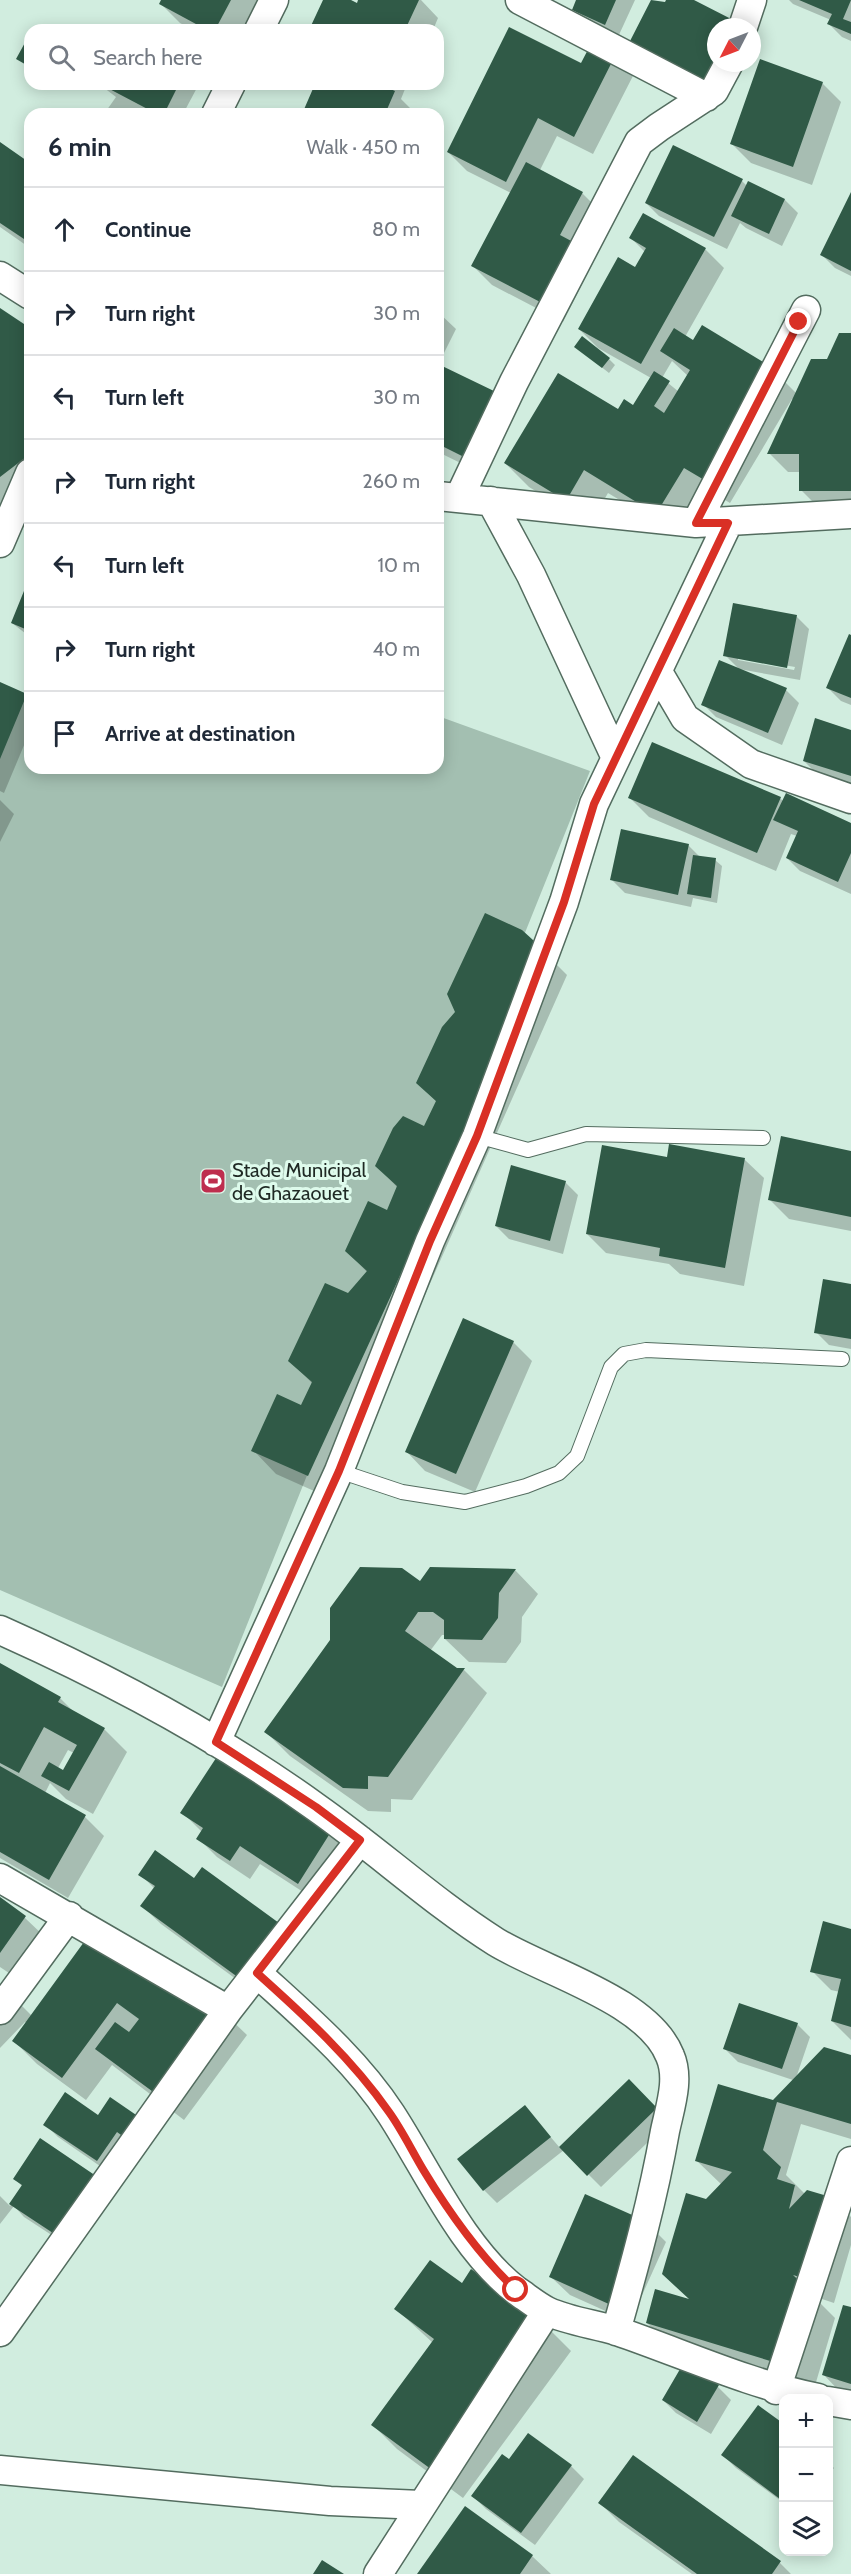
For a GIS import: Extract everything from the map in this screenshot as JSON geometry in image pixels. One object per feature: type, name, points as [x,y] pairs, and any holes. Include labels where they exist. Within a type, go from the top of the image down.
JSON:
[{"type":"street","points":[[262,24],[274,0]]},
{"type":"street","points":[[520,0],[706,97]]},
{"type":"street","points":[[746,18],[753,0]]},
{"type":"street","points":[[724,72],[714,91],[639,142],[514,382],[449,497],[696,523],[728,523],[851,514]]},
{"type":"street","points":[[219,108],[228,90]]},
{"type":"street","points":[[0,276],[24,290]]},
{"type":"street","points":[[696,523],[806,310]]},
{"type":"street","points":[[0,489],[24,475]]},
{"type":"street","points":[[0,543],[24,486]]},
{"type":"street","points":[[491,501],[531,575],[616,758]]},
{"type":"street","points":[[216,1742],[339,1471],[430,1241],[477,1136],[564,902],[594,804],[728,523]]},
{"type":"street","points":[[658,672],[685,718],[751,764],[851,799]]},
{"type":"street","points":[[0,1630],[79,1665],[216,1742],[316,1807],[444,1907],[498,1943],[640,2016],[658,2036],[670,2056],[675,2080],[653,2197],[616,2331]]},
{"type":"street","points":[[0,2332],[228,2010],[360,1840]]},
{"type":"street","points":[[0,1878],[228,2010]]},
{"type":"street","points":[[0,2010],[69,1916]]},
{"type":"street","points":[[257,1973],[313,2023],[353,2065],[390,2113],[457,2222],[491,2266],[516,2290],[547,2311],[616,2331],[776,2390],[797,2394]]},
{"type":"street","points":[[776,2390],[851,2161]]},
{"type":"street","points":[[378,2574],[547,2311]]},
{"type":"street","points":[[833,2402],[851,2405]]},
{"type":"street","points":[[0,2470],[206,2491],[330,2501],[421,2505]]},
{"type":"lane","points":[[477,1136],[528,1150],[586,1134],[763,1138]]},
{"type":"lane","points":[[339,1471],[402,1492],[465,1502],[526,1486],[559,1473],[565,1468],[577,1456],[611,1367],[624,1354],[646,1350],[842,1359]]},
{"type":"green space","name":"Stade Municipal de Ghazaouet","points":[[24,698],[24,774],[444,774],[444,718],[590,771],[222,1687],[0,1590],[0,755]]},
{"type":"building","points":[[161,0],[231,0],[218,24],[196,24],[159,4]]},
{"type":"building","points":[[323,0],[351,0],[357,3],[358,0],[419,0],[408,24],[312,24]]},
{"type":"building","points":[[576,0],[616,0],[605,25],[572,10]]},
{"type":"building","points":[[651,0],[665,2],[666,0],[694,0],[729,18],[707,18],[707,72],[712,72],[706,83],[629,43]]},
{"type":"building","points":[[799,0],[851,0],[843,19],[851,22],[851,34],[827,24],[832,14]]},
{"type":"building","points":[[509,27],[581,63],[593,40],[617,52],[574,137],[538,118],[506,182],[447,152]]},
{"type":"building","points":[[24,44],[24,64],[16,59]]},
{"type":"building","points":[[761,59],[823,82],[793,167],[730,144],[755,72],[761,72]]},
{"type":"building","points":[[111,90],[176,90],[167,108],[146,108]]},
{"type":"building","points":[[312,90],[395,91],[388,108],[305,108]]},
{"type":"building","points":[[0,142],[24,159],[24,239],[0,223]]},
{"type":"building","points":[[673,145],[743,179],[714,237],[645,203]]},
{"type":"building","points":[[526,162],[583,192],[560,235],[575,243],[544,304],[471,266]]},
{"type":"building","points":[[748,181],[785,199],[769,234],[731,216]]},
{"type":"building","points":[[851,192],[851,271],[820,255]]},
{"type":"building","points":[[643,213],[706,248],[641,364],[578,329],[618,257],[635,267],[646,248],[629,238]]},
{"type":"building","points":[[0,308],[24,324],[24,459],[0,477]]},
{"type":"building","points":[[702,325],[773,368],[706,481],[684,468],[656,514],[584,470],[566,501],[504,463],[558,373],[618,409],[624,399],[633,405],[654,371],[670,381],[654,406],[664,413],[690,370],[660,351],[674,328],[693,340]]},
{"type":"building","points":[[839,333],[851,333],[851,491],[799,491],[799,454],[767,454],[811,359],[827,359]]},
{"type":"building","points":[[582,336],[610,358],[602,368],[574,347]]},
{"type":"building","points":[[444,367],[496,392],[464,457],[444,447]]},
{"type":"building","points":[[24,591],[24,628],[11,623]]},
{"type":"building","points":[[733,603],[797,615],[787,668],[723,656]]},
{"type":"building","points":[[849,634],[851,635],[851,698],[826,688]]},
{"type":"building","points":[[719,660],[787,688],[768,733],[701,705]]},
{"type":"building","points":[[0,682],[24,693],[24,701],[0,759]]},
{"type":"building","points":[[815,718],[851,730],[851,776],[803,761]]},
{"type":"building","points":[[652,742],[781,797],[757,853],[628,798]]},
{"type":"building","points":[[786,793],[851,823],[851,853],[838,882],[786,858],[798,831],[773,820]]},
{"type":"building","points":[[621,829],[689,844],[678,895],[610,880]]},
{"type":"building","points":[[693,855],[716,858],[711,898],[687,894]]},
{"type":"building","points":[[485,913],[522,930],[544,950],[394,1289],[308,1476],[251,1451],[277,1394],[301,1405],[312,1382],[288,1361],[325,1283],[348,1293],[367,1271],[345,1251],[368,1201],[387,1210],[397,1186],[375,1166],[393,1128],[403,1116],[424,1126],[436,1101],[416,1083],[442,1027],[455,1012],[447,994]]},
{"type":"building","points":[[781,1136],[851,1151],[851,1217],[768,1200]]},
{"type":"building","points":[[669,1144],[745,1158],[725,1268],[659,1256],[660,1248],[586,1234],[602,1145],[667,1157]]},
{"type":"building","points":[[511,1165],[566,1181],[550,1241],[495,1226]]},
{"type":"building","points":[[823,1279],[851,1284],[851,1339],[814,1333]]},
{"type":"building","points":[[463,1318],[514,1341],[456,1474],[405,1452]]},
{"type":"building","points":[[360,1567],[402,1568],[420,1581],[430,1567],[516,1569],[499,1593],[498,1618],[482,1640],[444,1639],[444,1620],[433,1612],[418,1612],[405,1631],[457,1668],[465,1668],[388,1777],[368,1776],[368,1789],[343,1788],[264,1732],[330,1640],[330,1608]]},
{"type":"building","points":[[0,1663],[61,1697],[58,1702],[105,1728],[69,1791],[41,1776],[49,1762],[63,1770],[77,1745],[44,1727],[19,1773],[0,1763]]},
{"type":"building","points":[[220,1752],[334,1827],[298,1884],[240,1846],[230,1861],[196,1839],[203,1828],[180,1813]]},
{"type":"building","points":[[0,1766],[86,1815],[49,1880],[0,1852]]},
{"type":"building","points":[[155,1850],[194,1878],[202,1867],[279,1923],[239,1978],[140,1906],[155,1886],[138,1875]]},
{"type":"building","points":[[0,1897],[26,1916],[0,1953]]},
{"type":"building","points":[[823,1921],[851,1929],[851,2027],[831,2021],[841,1979],[810,1972]]},
{"type":"building","points":[[92,1931],[224,2011],[160,2097],[95,2049],[115,2022],[129,2032],[139,2019],[117,2003],[62,2078],[12,2041]]},
{"type":"building","points":[[739,2003],[798,2023],[782,2069],[723,2049]]},
{"type":"building","points":[[824,2047],[851,2055],[851,2124],[777,2102],[763,2150],[781,2167],[777,2179],[795,2185],[789,2209],[807,2190],[834,2198],[810,2280],[793,2275],[812,2293],[790,2367],[646,2323],[655,2289],[689,2299],[662,2274],[686,2193],[706,2199],[732,2172],[695,2161],[718,2084],[773,2100]]},
{"type":"building","points":[[629,2079],[657,2108],[587,2176],[559,2147]]},
{"type":"building","points":[[65,2092],[98,2115],[110,2097],[142,2119],[128,2140],[117,2132],[97,2161],[43,2125]]},
{"type":"building","points":[[525,2105],[551,2137],[483,2191],[457,2159]]},
{"type":"building","points":[[40,2138],[99,2178],[59,2237],[9,2204],[22,2185],[13,2179]]},
{"type":"building","points":[[585,2194],[648,2222],[611,2305],[549,2277]]},
{"type":"building","points":[[430,2260],[462,2283],[471,2269],[548,2326],[439,2475],[371,2425],[434,2339],[394,2309]]},
{"type":"building","points":[[843,2305],[851,2307],[851,2384],[822,2375]]},
{"type":"building","points":[[683,2364],[719,2385],[697,2422],[662,2400]]},
{"type":"building","points":[[758,2405],[779,2420],[779,2498],[721,2455]]},
{"type":"building","points":[[528,2433],[572,2465],[521,2533],[471,2496],[502,2454],[509,2459]]},
{"type":"building","points":[[633,2455],[781,2561],[772,2574],[697,2574],[598,2503]]},
{"type":"building","points":[[465,2506],[533,2555],[520,2574],[417,2574]]},
{"type":"building","points":[[322,2560],[344,2574],[313,2574]]},
{"type":"place","name":"Stade Municipal de Ghazaouet","points":[[213,1181]]},
{"type":"route","points":[[516,2290],[491,2266],[457,2222],[390,2113],[353,2065],[313,2023],[257,1973],[360,1840],[316,1807],[216,1742],[339,1471],[430,1241],[477,1136],[564,902],[594,804],[728,523],[696,523],[799,322]]}]
